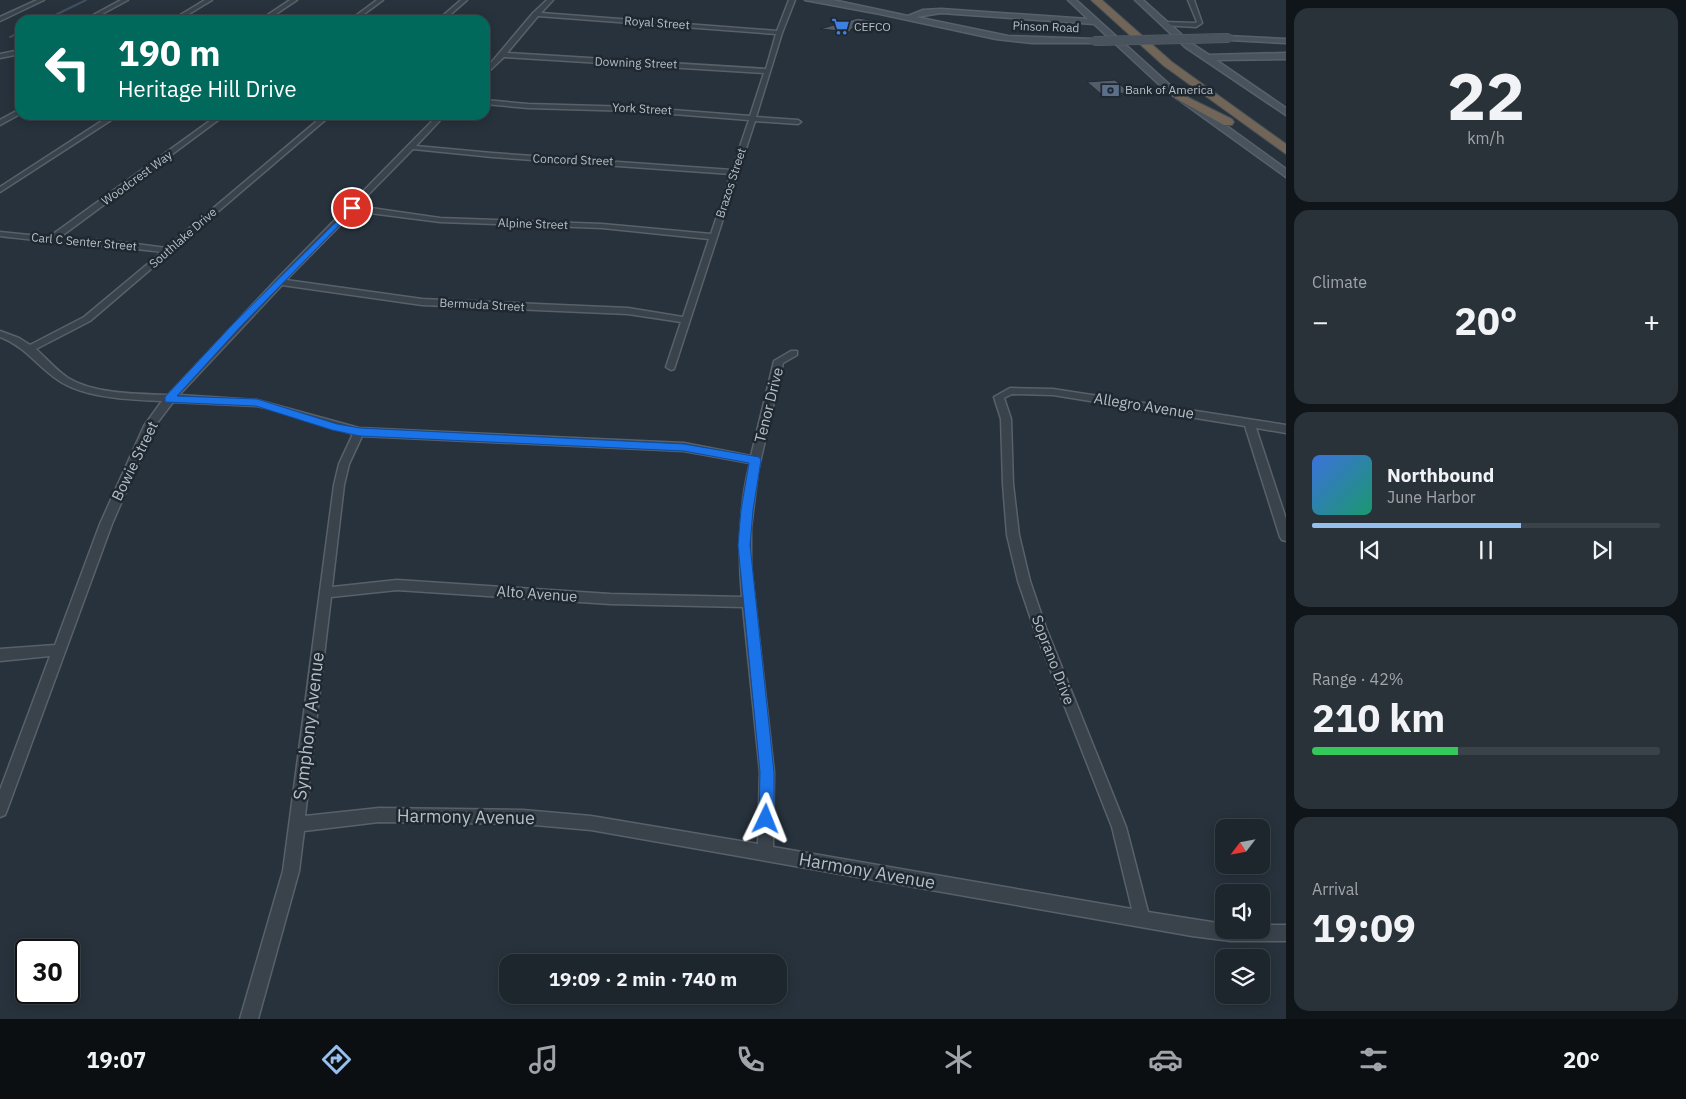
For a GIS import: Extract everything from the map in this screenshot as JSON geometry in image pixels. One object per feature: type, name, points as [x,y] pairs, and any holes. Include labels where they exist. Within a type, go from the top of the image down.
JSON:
[{"type":"highway","points":[[1096,0],[1168,64],[1216,101],[1286,150]]},
{"type":"highway","points":[[1143,26],[1171,50]]},
{"type":"highway","points":[[1179,96],[1286,155]]},
{"type":"main road","name":"Pinson Road","points":[[809,0],[849,4],[997,37],[1042,41],[1229,38],[1286,41]]},
{"type":"main road","points":[[1072,0],[1179,96],[1286,174]]},
{"type":"main road","points":[[1139,0],[1164,24],[1206,58],[1286,112]]},
{"type":"main road","points":[[896,14],[934,8],[988,15]]},
{"type":"main road","points":[[910,17],[931,11],[1095,22]]},
{"type":"main road","points":[[1206,58],[1286,56]]},
{"type":"street","points":[[0,19],[41,0]]},
{"type":"street","points":[[96,15],[125,0]]},
{"type":"street","points":[[184,15],[209,0]]},
{"type":"street","points":[[271,15],[294,0]]},
{"type":"street","points":[[359,15],[380,0]]},
{"type":"street","points":[[447,15],[464,0]]},
{"type":"street","points":[[490,68],[504,55],[535,14],[550,0]]},
{"type":"street","name":"Brazos Street","points":[[671,367],[779,33],[792,0]]},
{"type":"street","points":[[1164,24],[1196,25],[1200,22],[1191,0]]},
{"type":"street","name":"Royal Street","points":[[535,14],[779,33]]},
{"type":"street","points":[[0,56],[15,53]]},
{"type":"street","name":"Downing Street","points":[[504,55],[768,71]]},
{"type":"street","name":"York Street","points":[[490,102],[528,106],[634,108],[798,122]]},
{"type":"street","points":[[0,123],[15,114]]},
{"type":"street","points":[[0,190],[108,120]]},
{"type":"street","name":"Woodcrest Way","points":[[51,240],[215,120]]},
{"type":"street","name":"Southlake Drive","points":[[29,349],[87,319],[322,120]]},
{"type":"street","name":"Bowie Street","points":[[0,810],[122,485],[149,426],[169,399],[279,282],[437,120]]},
{"type":"street","name":"Concord Street","points":[[411,147],[496,157],[635,162],[735,172]]},
{"type":"street","name":"Alpine Street","points":[[352,208],[440,220],[602,226],[714,238]]},
{"type":"street","name":"Carl C Senter Street","points":[[0,234],[51,240],[114,242],[168,251]]},
{"type":"street","name":"Bermuda Street","points":[[279,282],[422,302],[628,311],[686,320]]},
{"type":"street","points":[[0,334],[29,349],[55,374],[73,384],[99,392],[169,399],[257,403],[336,428],[360,432],[684,448],[755,460]]},
{"type":"street","name":"Tenor Drive","points":[[766,854],[767,772],[749,602],[745,528],[755,460],[779,361],[794,353]]},
{"type":"street","name":"Allegro Avenue","points":[[1001,394],[1010,391],[1053,392],[1286,429]]},
{"type":"street","name":"Soprano Drive","points":[[1001,394],[1000,400],[1006,419],[1010,513],[1018,557],[1040,628],[1119,827],[1142,919]]},
{"type":"street","points":[[1249,423],[1286,537]]},
{"type":"street","name":"Symphony Avenue","points":[[249,1019],[287,888],[298,824],[341,474],[360,432]]},
{"type":"street","name":"Alto Avenue","points":[[326,592],[397,585],[619,600],[749,602]]},
{"type":"street","points":[[0,655],[59,650]]},
{"type":"street","name":"Harmony Avenue","points":[[298,824],[379,815],[524,817],[591,823],[1142,919],[1230,932],[1286,933]]},
{"type":"building","points":[[858,18],[889,23],[851,29],[850,32],[820,29]]},
{"type":"building","name":"Bank of America","points":[[1115,80],[1130,93],[1101,94],[1087,82]]},
{"type":"waterway","points":[[55,15],[86,0]]},
{"type":"waterway","points":[[10,37],[15,34]]},
{"type":"place","name":"CEFCO","points":[[840,27]]},
{"type":"place","name":"Bank of America","points":[[1111,90]]},
{"type":"route","points":[[352,208],[238,324],[169,399],[245,401],[266,404],[336,428],[360,432],[684,448],[755,460],[747,510],[744,545],[768,784],[766,819]]}]
